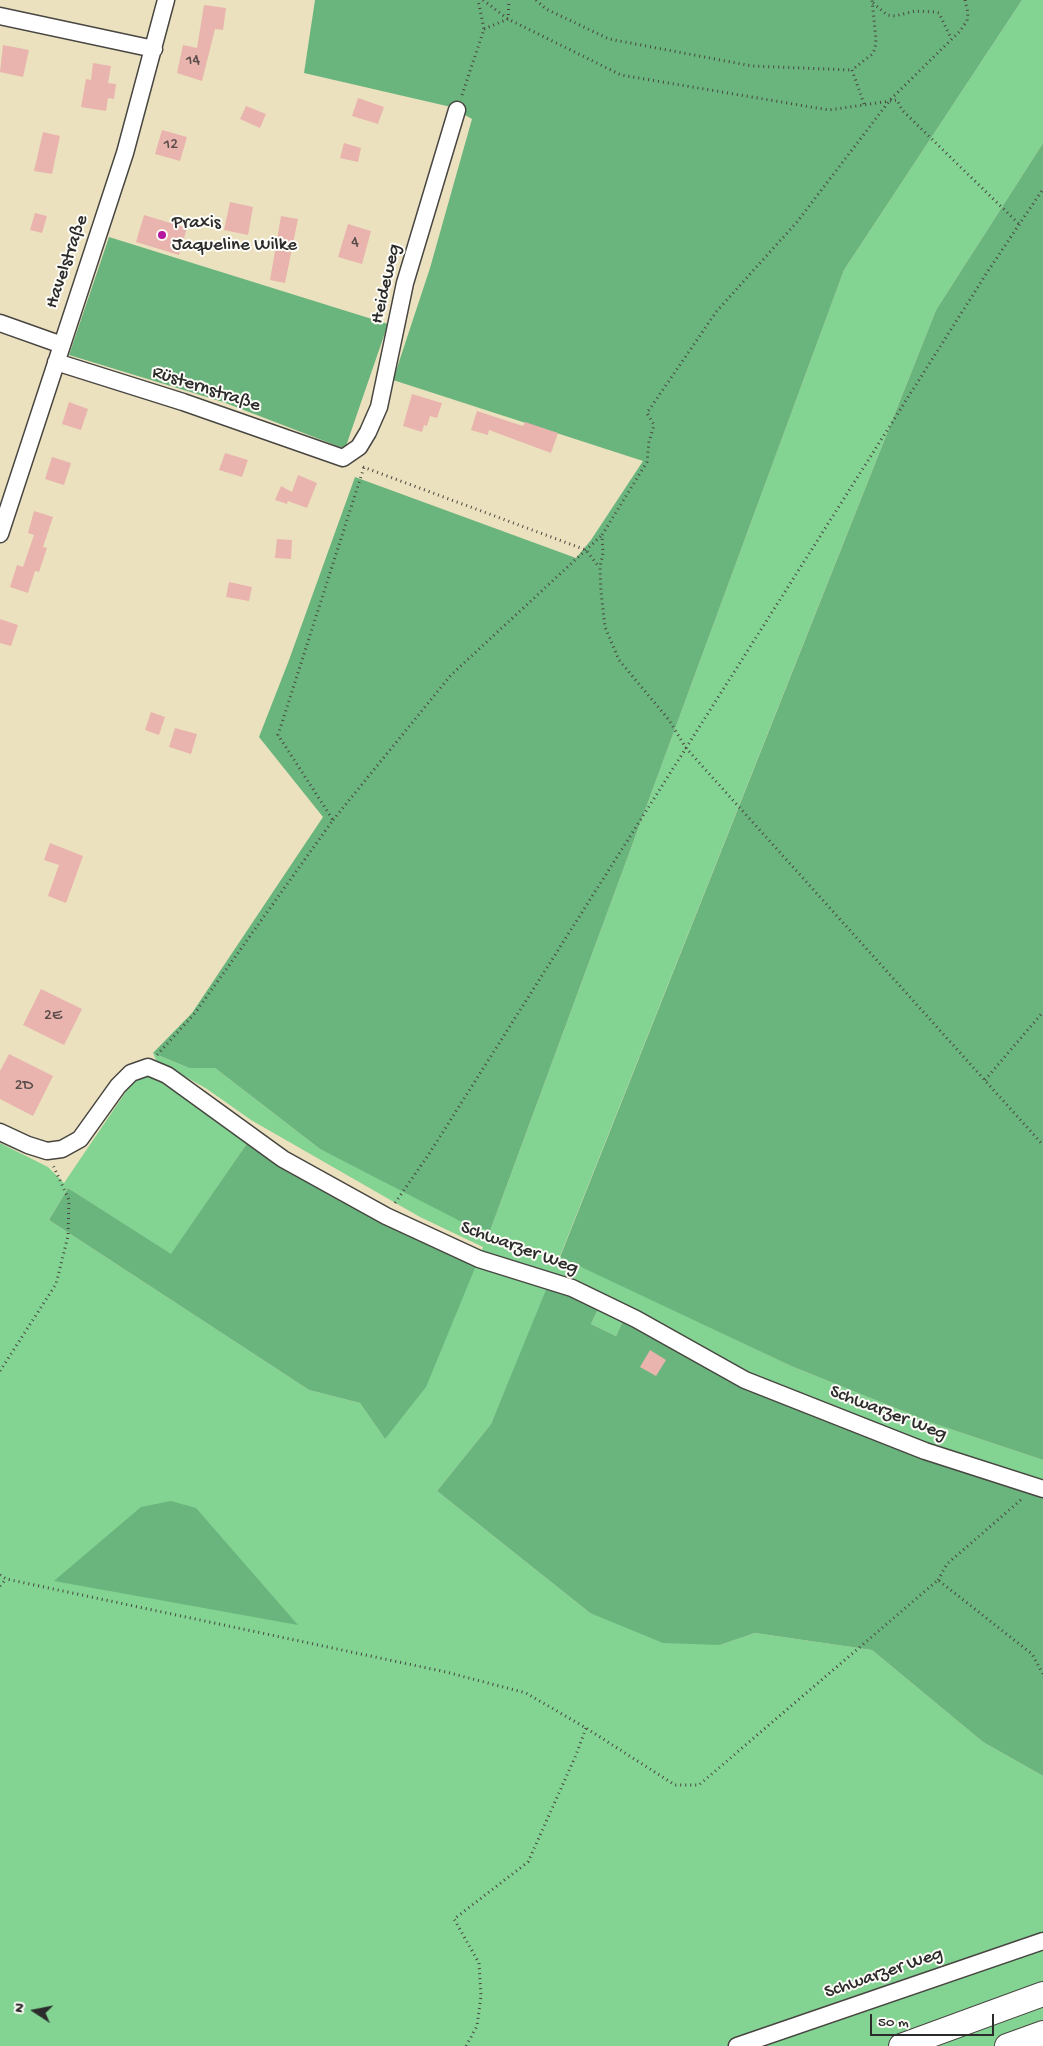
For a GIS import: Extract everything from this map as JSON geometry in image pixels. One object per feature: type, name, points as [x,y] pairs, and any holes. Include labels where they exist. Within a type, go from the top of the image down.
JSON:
[{"type":"highway","points":[[902,2046],[1043,1994]]},
{"type":"highway","points":[[1007,2046],[1043,2033]]},
{"type":"street","name":"Havelstraße","points":[[0,534],[126,153],[166,0]]},
{"type":"street","points":[[0,16],[154,49]]},
{"type":"street","name":"Heideweg","points":[[343,458],[359,447],[379,407],[405,283],[457,110]]},
{"type":"street","points":[[0,323],[62,345]]},
{"type":"street","name":"Rüsternstraße","points":[[56,362],[183,402],[343,458]]},
{"type":"street","points":[[0,1132],[28,1145],[47,1151],[62,1149],[80,1139],[118,1086],[131,1073],[148,1067]]},
{"type":"street","name":"Schwarzer Weg","points":[[148,1067],[167,1075],[283,1159],[386,1216],[478,1259],[572,1288],[636,1318],[745,1380],[926,1451],[1040,1487]]},
{"type":"street","name":"Schwarzer Weg","points":[[737,2046],[1043,1941]]},
{"type":"path","points":[[457,110],[484,30],[478,0]]},
{"type":"path","points":[[483,0],[508,19],[621,76],[829,110],[897,100],[902,110],[1020,224]]},
{"type":"path","points":[[508,19],[510,0]]},
{"type":"path","points":[[536,0],[546,9],[609,39],[752,66],[852,70],[871,55],[875,49],[872,1]]},
{"type":"path","points":[[148,1067],[160,1050],[195,1013],[333,820],[451,675],[602,535],[647,462],[649,442],[654,426],[647,413],[688,351],[716,312],[797,222],[890,100],[960,31],[966,22],[968,13],[965,0]]},
{"type":"path","points":[[872,1],[887,15],[894,16],[928,10],[939,13],[951,38]]},
{"type":"path","points":[[484,30],[508,19]]},
{"type":"path","points":[[852,70],[864,104]]},
{"type":"path","points":[[386,1216],[428,1154],[1043,189]]},
{"type":"path","points":[[343,458],[586,550],[600,567]]},
{"type":"path","points":[[333,820],[278,734],[364,467]]},
{"type":"path","points":[[602,535],[603,553],[600,567],[605,627],[619,660],[669,720],[686,748],[1043,1145]]},
{"type":"path","points":[[986,1080],[1043,1012]]},
{"type":"path","points":[[0,1371],[56,1284],[68,1236],[69,1200],[47,1151]]},
{"type":"path","points":[[0,1575],[6,1579],[455,1674],[526,1693],[586,1728],[674,1785],[698,1785],[938,1580],[947,1564],[1040,1487]]},
{"type":"path","points":[[0,1586],[6,1579]]},
{"type":"path","points":[[938,1580],[1032,1654],[1043,1674]]},
{"type":"path","points":[[466,2046],[477,2026],[481,1996],[478,1963],[454,1919],[528,1862],[576,1755],[586,1728]]},
{"type":"green space","points":[[315,0],[1022,0],[844,270],[490,1231],[460,1221],[320,1149],[215,1068],[189,1068],[153,1053],[192,1013],[323,817],[259,737],[355,477],[576,558],[591,540],[643,461],[393,380],[430,268],[472,119],[451,107],[304,73]]},
{"type":"green space","points":[[1022,0],[1043,0],[1043,143],[936,310],[560,1256],[791,1366],[935,1424],[1043,1460],[1043,1495],[925,1455],[624,1319],[616,1336],[591,1324],[599,1307],[549,1286],[491,1424],[437,1491],[590,1613],[720,1645],[755,1633],[872,1650],[983,1742],[1043,1776],[1043,2046],[0,2046],[0,1143],[48,1167],[64,1183],[129,1087],[136,1080],[153,1075],[250,1139],[171,1255],[68,1188],[49,1220],[309,1390],[360,1403],[385,1439],[477,1263],[483,1247],[420,1217],[251,1120],[207,1089],[156,1060],[153,1053],[189,1068],[215,1068],[320,1149],[490,1231],[844,270]]},
{"type":"green space","points":[[1043,143],[1043,1460],[935,1424],[791,1366],[560,1257],[936,310]]},
{"type":"green space","points":[[109,237],[388,324],[345,449],[223,402],[69,355]]},
{"type":"green space","points":[[250,1139],[477,1263],[426,1387],[385,1439],[360,1403],[309,1390],[49,1220],[68,1188],[171,1254]]},
{"type":"green space","points":[[548,1285],[599,1307],[591,1324],[616,1336],[624,1319],[776,1394],[1043,1495],[1043,1776],[983,1742],[872,1650],[755,1633],[720,1645],[663,1643],[590,1613],[437,1491],[491,1424]]},
{"type":"green space","points":[[171,1501],[196,1508],[298,1625],[54,1581],[141,1507]]},
{"type":"building","points":[[204,5],[226,8],[223,30],[215,29],[202,81],[177,73],[183,45],[197,48]]},
{"type":"building","points":[[3,45],[29,50],[23,77],[0,72]]},
{"type":"building","points":[[93,63],[111,66],[108,83],[116,84],[114,99],[108,98],[106,111],[81,107],[86,79],[91,80]]},
{"type":"building","points":[[358,98],[384,107],[378,124],[352,116]]},
{"type":"building","points":[[246,106],[266,114],[260,128],[240,119]]},
{"type":"building","points":[[162,130],[187,137],[180,161],[155,154]]},
{"type":"building","points":[[43,132],[60,136],[52,174],[34,171]]},
{"type":"building","points":[[344,143],[361,148],[358,162],[340,158]]},
{"type":"building","points":[[230,202],[253,207],[248,235],[224,230]]},
{"type":"building","points":[[35,213],[47,216],[42,233],[30,230]]},
{"type":"building","name":"Praxis Jaqueline Wilke","points":[[144,215],[187,228],[179,255],[136,242]]},
{"type":"building","points":[[281,216],[298,219],[285,283],[270,280]]},
{"type":"building","points":[[348,224],[371,231],[362,264],[338,257]]},
{"type":"building","points":[[412,394],[442,403],[437,418],[430,416],[427,426],[424,425],[422,432],[403,426]]},
{"type":"building","points":[[69,402],[88,409],[81,430],[62,424]]},
{"type":"building","points":[[477,411],[523,426],[525,422],[558,433],[551,453],[489,430],[488,435],[471,430]]},
{"type":"building","points":[[225,453],[248,460],[242,477],[219,470]]},
{"type":"building","points":[[52,457],[71,463],[64,485],[45,479]]},
{"type":"building","points":[[298,475],[317,483],[307,508],[288,501],[287,504],[275,500],[281,486],[292,492]]},
{"type":"building","points":[[34,511],[53,517],[43,547],[47,548],[39,572],[35,571],[28,593],[10,587],[17,565],[23,567],[34,535],[28,533]]},
{"type":"building","points":[[277,539],[292,540],[291,559],[275,558]]},
{"type":"building","points":[[229,582],[252,587],[249,601],[226,597]]},
{"type":"building","points":[[0,619],[18,625],[11,646],[0,643]]},
{"type":"building","points":[[151,712],[165,717],[159,735],[145,730]]},
{"type":"building","points":[[175,728],[197,734],[191,754],[169,747]]},
{"type":"building","points":[[50,843],[83,856],[66,903],[48,896],[59,865],[44,860]]},
{"type":"building","points":[[41,989],[82,1009],[64,1045],[23,1025]]},
{"type":"building","points":[[9,1054],[53,1076],[33,1116],[0,1099],[0,1071]]},
{"type":"building","points":[[650,1350],[666,1360],[656,1376],[640,1367]]},
{"type":"place","name":"Praxis Jaqueline Wilke","points":[[162,235]]}]
